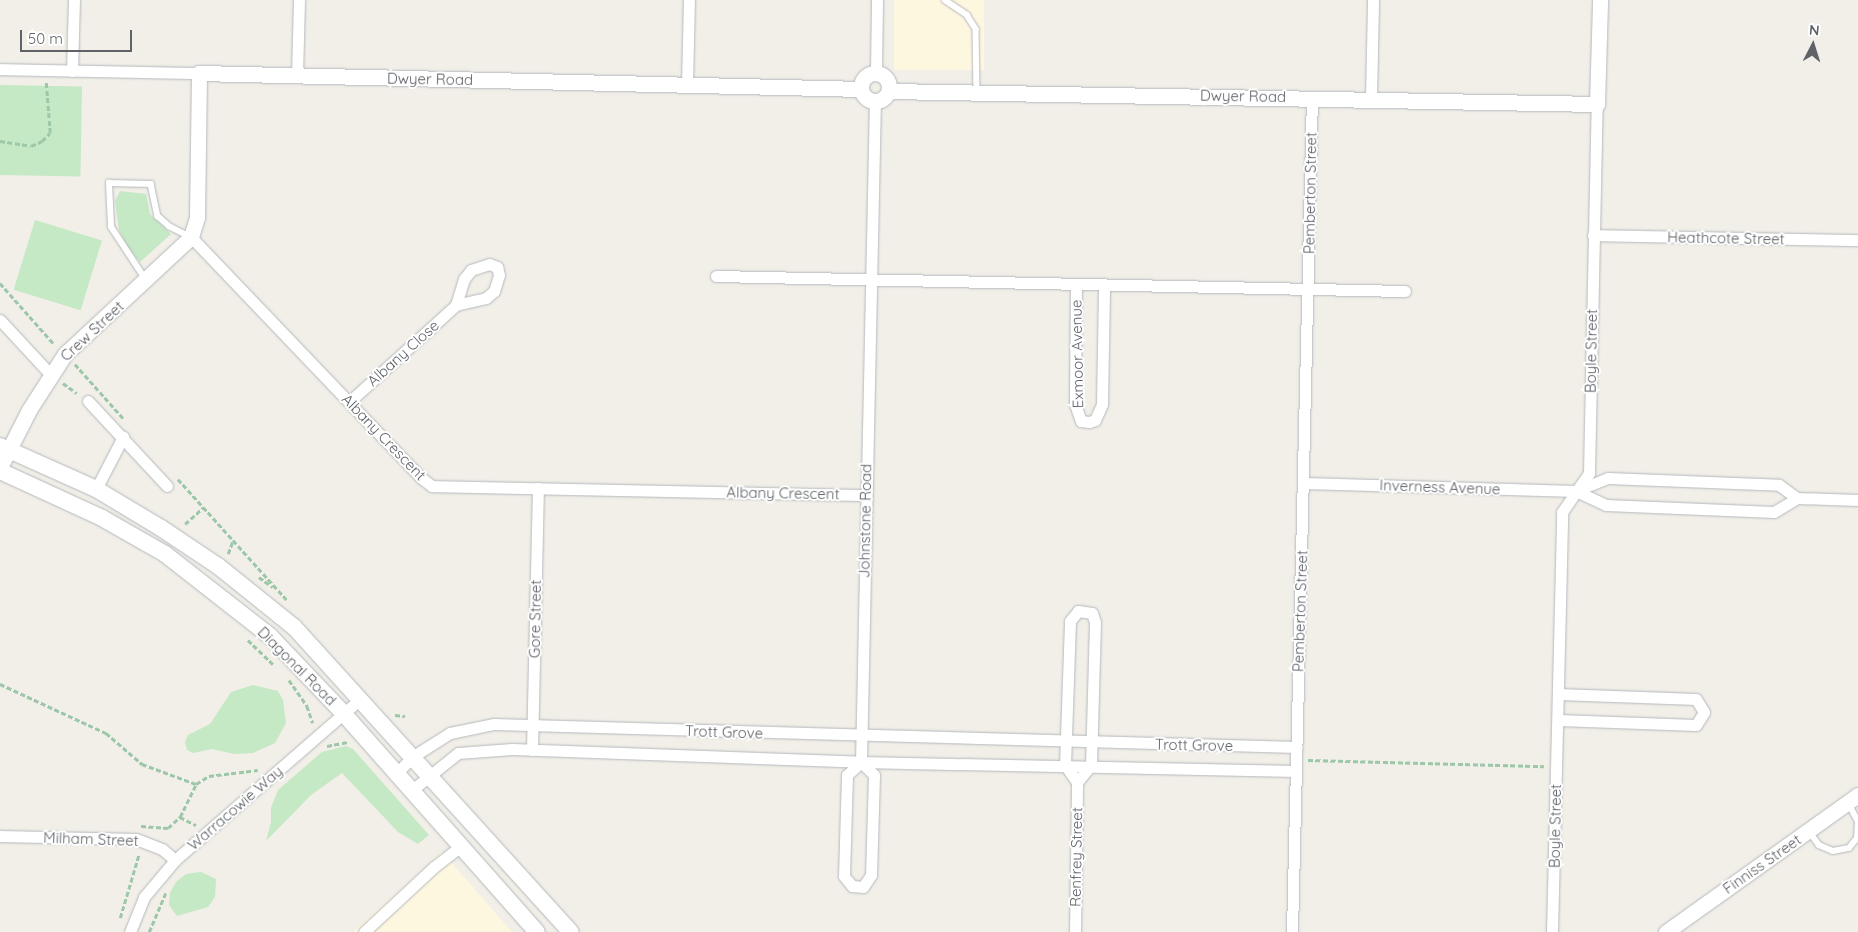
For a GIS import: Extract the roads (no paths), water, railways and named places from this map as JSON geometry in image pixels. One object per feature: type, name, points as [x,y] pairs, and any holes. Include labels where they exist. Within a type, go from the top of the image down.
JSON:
[{"type":"main road","name":"Diagonal Road","points":[[4,448],[96,489],[218,566],[294,627],[571,932]]},
{"type":"main road","name":"Diagonal Road","points":[[0,471],[110,522],[165,554],[270,636],[344,714],[537,932]]},
{"type":"street","points":[[72,71],[74,0]]},
{"type":"street","points":[[298,76],[299,0]]},
{"type":"street","points":[[687,85],[689,0]]},
{"type":"street","points":[[876,72],[877,0]]},
{"type":"street","points":[[1371,98],[1373,0]]},
{"type":"street","name":"Boyle Street","points":[[1552,932],[1562,512],[1589,473],[1593,235],[1600,0]]},
{"type":"street","name":"Dwyer Road","points":[[0,69],[861,89]]},
{"type":"street","points":[[876,72],[888,80],[889,91],[883,99],[875,101],[865,98],[861,89],[863,79],[876,72]]},
{"type":"street","points":[[191,237],[197,217],[199,74]]},
{"type":"street","name":"Dwyer Road","points":[[889,91],[1371,98],[1597,104]]},
{"type":"street","name":"Pemberton Street","points":[[1292,932],[1312,98]]},
{"type":"street","name":"Johnstone Road","points":[[861,762],[875,101]]},
{"type":"street","name":"Heathcote Street","points":[[1593,235],[1858,240]]},
{"type":"street","name":"Crew Street","points":[[0,467],[4,448],[50,374],[65,354],[146,281],[191,237]]},
{"type":"street","name":"Albany Crescent","points":[[191,237],[432,486],[866,495]]},
{"type":"street","points":[[716,276],[871,280]]},
{"type":"street","name":"Exmoor Avenue","points":[[871,280],[1307,289]]},
{"type":"street","name":"Exmoor Avenue","points":[[1076,284],[1075,404],[1082,421],[1089,422],[1096,420],[1102,404],[1104,285]]},
{"type":"street","points":[[1307,289],[1405,292]]},
{"type":"street","name":"Albany Close","points":[[349,402],[456,305]]},
{"type":"street","points":[[0,320],[50,374]]},
{"type":"street","points":[[88,401],[167,486]]},
{"type":"street","points":[[96,489],[123,437]]},
{"type":"street","name":"Inverness Avenue","points":[[1304,482],[1576,491],[1606,505],[1774,512],[1797,498],[1779,485],[1608,478],[1576,491]]},
{"type":"street","name":"Gore Street","points":[[532,750],[538,488]]},
{"type":"street","points":[[1797,498],[1858,500]]},
{"type":"street","points":[[1088,611],[1092,613],[1095,622],[1091,765],[1076,782],[1065,765],[1065,742],[1070,621],[1074,612],[1088,611]]},
{"type":"street","points":[[1558,694],[1696,699],[1704,712],[1696,725],[1558,720]]},
{"type":"street","name":"Warracowie Way","points":[[130,932],[144,897],[175,860],[360,699]]},
{"type":"street","name":"Trott Grove","points":[[397,773],[412,757],[450,733],[494,724],[1092,743],[1296,747]]},
{"type":"street","name":"Trott Grove","points":[[412,790],[458,753],[532,750],[861,762],[1296,766]]},
{"type":"street","points":[[861,762],[874,775],[871,875],[863,887],[852,886],[844,876],[847,775],[861,762]]},
{"type":"street","name":"Renfrey Street","points":[[1074,932],[1076,782]]},
{"type":"street","name":"Finniss Street","points":[[1666,932],[1853,799]]},
{"type":"street","name":"Milham Street","points":[[0,836],[136,839],[162,848],[175,860]]},
{"type":"street","points":[[364,932],[434,867],[461,846]]},
{"type":"lane","points":[[946,0],[967,15],[976,29],[976,92]]},
{"type":"lane","points":[[146,281],[111,227],[109,183],[151,184],[158,216],[169,226],[191,237]]},
{"type":"lane","points":[[1809,831],[1819,844],[1833,851],[1849,848],[1857,838],[1858,823],[1853,799]]}]
